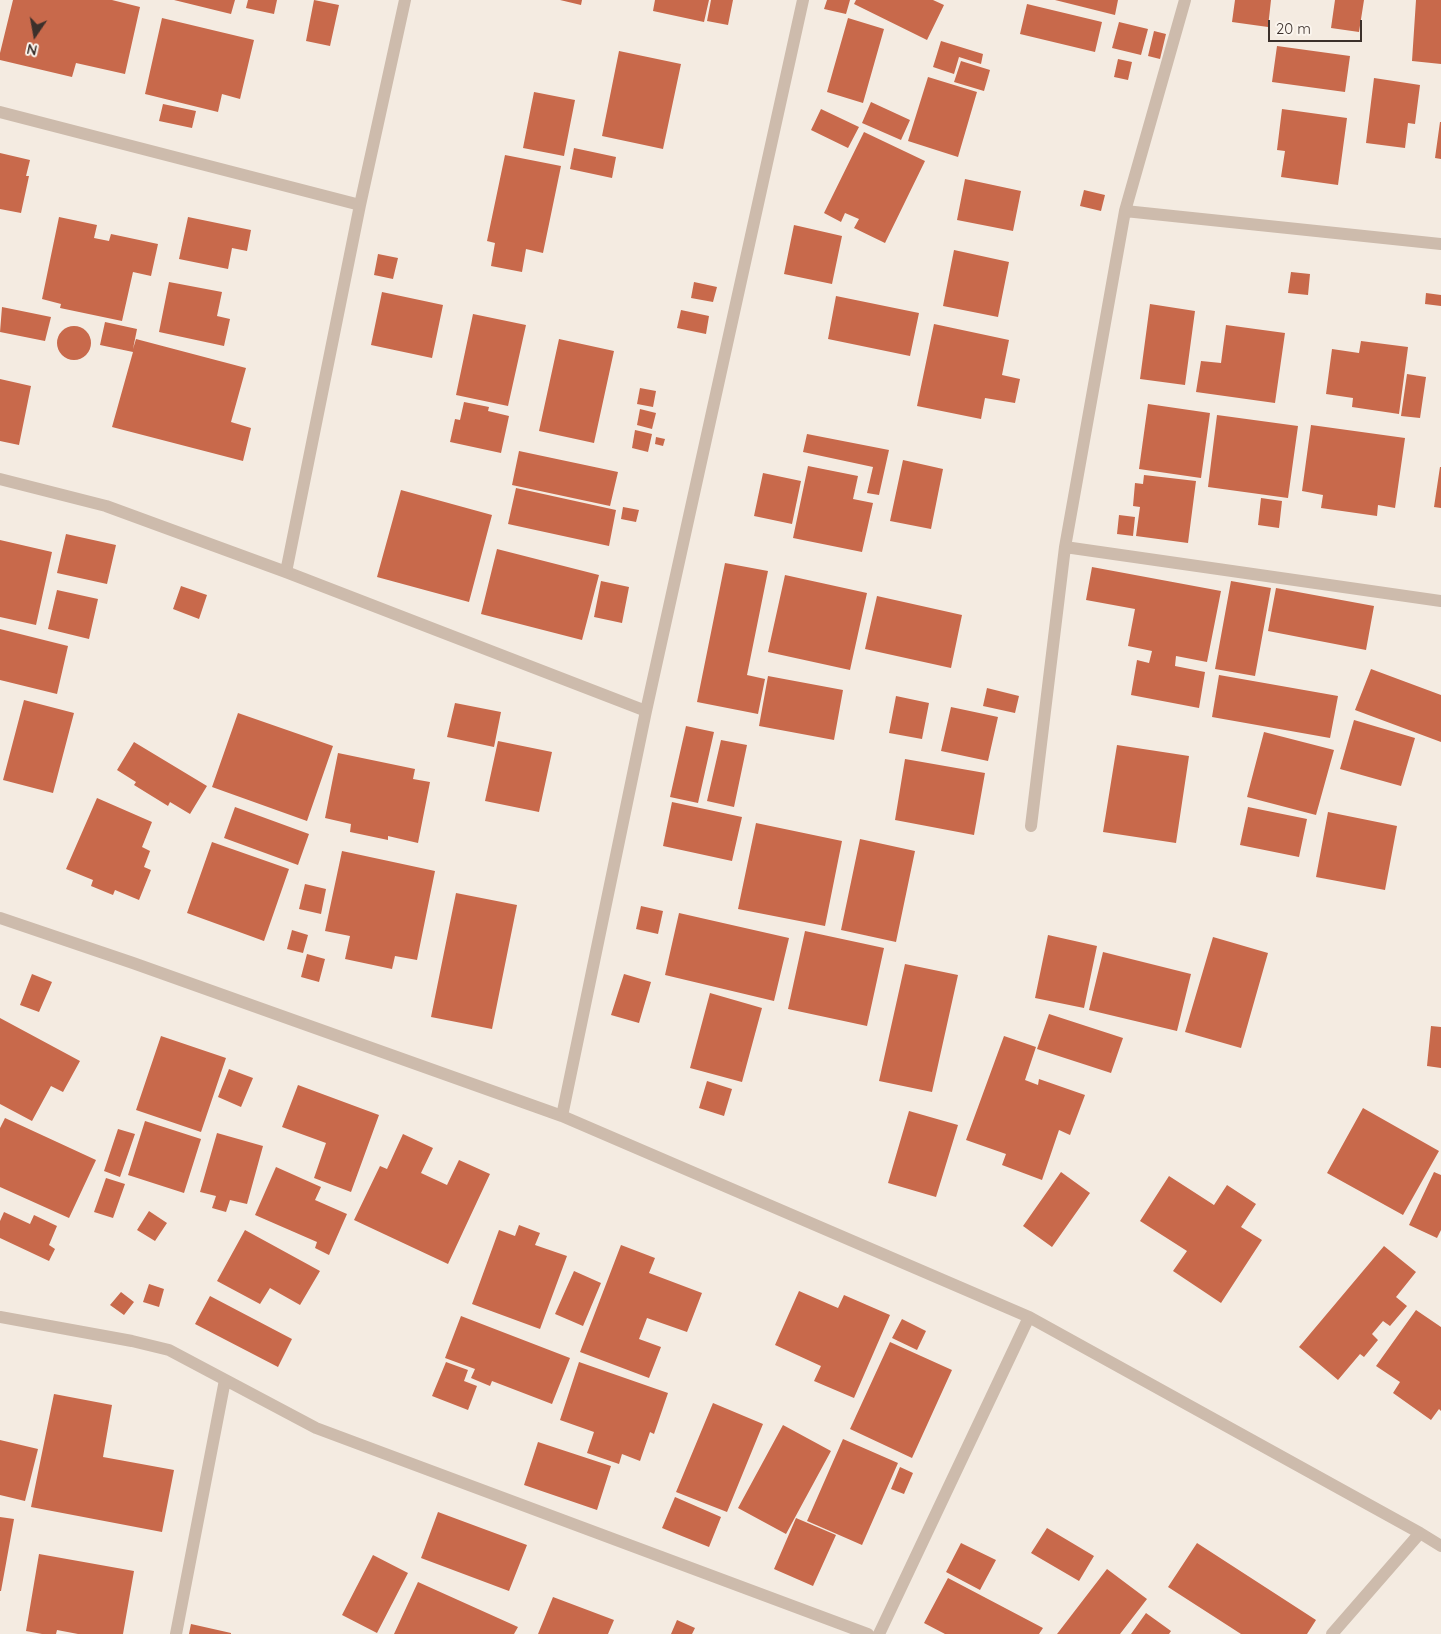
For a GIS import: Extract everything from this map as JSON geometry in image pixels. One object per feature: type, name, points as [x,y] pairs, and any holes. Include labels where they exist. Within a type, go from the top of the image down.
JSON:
[{"type":"street","points":[[286,572],[360,205],[405,0]]},
{"type":"street","points":[[562,1116],[646,711],[803,0]]},
{"type":"street","points":[[1031,826],[1065,547],[1125,211],[1185,0]]},
{"type":"street","points":[[0,112],[360,205]]},
{"type":"street","points":[[1125,211],[1441,244]]},
{"type":"street","points":[[0,479],[106,506],[286,572],[646,711]]},
{"type":"street","points":[[1065,547],[1441,601]]},
{"type":"street","points":[[0,918],[133,963],[562,1116],[1029,1317],[1441,1546]]},
{"type":"street","points":[[0,1317],[132,1341],[169,1350],[316,1428],[868,1634]]},
{"type":"street","points":[[879,1634],[1029,1317]]},
{"type":"street","points":[[176,1634],[225,1380]]},
{"type":"street","points":[[1332,1634],[1420,1533]]},
{"type":"building","points":[[13,0],[112,0],[140,7],[125,74],[76,63],[72,77],[0,60]]},
{"type":"building","points":[[174,0],[235,0],[231,14]]},
{"type":"building","points":[[248,0],[277,0],[274,14],[246,8]]},
{"type":"building","points":[[314,0],[339,5],[330,46],[306,41]]},
{"type":"building","points":[[560,0],[582,0],[581,5]]},
{"type":"building","points":[[655,0],[709,0],[704,22],[653,11]]},
{"type":"building","points":[[711,0],[733,0],[728,25],[707,21]]},
{"type":"building","points":[[827,0],[850,0],[846,14],[824,9]]},
{"type":"building","points":[[856,0],[933,0],[944,5],[927,40],[854,4]]},
{"type":"building","points":[[1055,0],[1118,0],[1115,15]]},
{"type":"building","points":[[1235,0],[1271,0],[1268,27],[1232,22]]},
{"type":"building","points":[[1335,0],[1364,0],[1359,32],[1331,28]]},
{"type":"building","points":[[1416,0],[1441,0],[1441,64],[1412,61]]},
{"type":"building","points":[[1027,4],[1102,22],[1095,52],[1020,34]]},
{"type":"building","points":[[162,18],[254,40],[240,99],[222,94],[218,112],[145,94]]},
{"type":"building","points":[[848,18],[884,29],[863,103],[827,92]]},
{"type":"building","points":[[1119,22],[1148,29],[1141,55],[1112,48]]},
{"type":"building","points":[[1154,31],[1166,34],[1160,59],[1148,56]]},
{"type":"building","points":[[941,41],[983,54],[981,64],[959,57],[954,74],[933,67]]},
{"type":"building","points":[[1277,46],[1350,56],[1345,92],[1272,82]]},
{"type":"building","points":[[619,51],[681,64],[663,149],[602,136]]},
{"type":"building","points":[[1118,59],[1132,62],[1128,80],[1114,77]]},
{"type":"building","points":[[961,61],[990,70],[984,91],[954,82]]},
{"type":"building","points":[[928,77],[977,92],[958,157],[908,141]]},
{"type":"building","points":[[1374,78],[1420,85],[1415,124],[1408,123],[1405,148],[1366,143]]},
{"type":"building","points":[[534,92],[575,100],[564,156],[523,148]]},
{"type":"building","points":[[871,102],[910,120],[901,140],[862,123]]},
{"type":"building","points":[[163,104],[196,111],[192,128],[159,121]]},
{"type":"building","points":[[821,109],[859,127],[848,148],[811,130]]},
{"type":"building","points":[[1282,109],[1347,118],[1338,185],[1281,177],[1285,151],[1277,150]]},
{"type":"building","points":[[1441,122],[1441,159],[1435,158]]},
{"type":"building","points":[[864,132],[925,161],[885,243],[854,228],[859,219],[845,213],[841,222],[824,213]]},
{"type":"building","points":[[574,148],[616,157],[612,178],[570,169]]},
{"type":"building","points":[[0,153],[30,160],[26,176],[29,176],[21,213],[0,209]]},
{"type":"building","points":[[505,155],[561,166],[543,253],[526,249],[522,272],[491,266],[495,243],[487,241]]},
{"type":"building","points":[[965,179],[1021,191],[1013,231],[957,220]]},
{"type":"building","points":[[1084,190],[1105,195],[1101,211],[1080,206]]},
{"type":"building","points":[[59,217],[97,225],[94,238],[109,241],[111,234],[158,244],[151,276],[133,272],[122,321],[60,308],[61,304],[42,299]]},
{"type":"building","points":[[188,217],[251,230],[247,251],[232,248],[228,269],[179,259]]},
{"type":"building","points":[[794,225],[842,236],[832,284],[784,274]]},
{"type":"building","points":[[954,250],[1009,262],[998,317],[943,306]]},
{"type":"building","points":[[378,254],[398,258],[393,279],[374,275]]},
{"type":"building","points":[[1291,272],[1310,274],[1308,295],[1288,293]]},
{"type":"building","points":[[169,282],[222,292],[217,316],[230,319],[224,346],[159,332]]},
{"type":"building","points":[[694,282],[717,287],[713,302],[691,298]]},
{"type":"building","points":[[382,292],[443,305],[432,358],[371,345]]},
{"type":"building","points":[[1426,293],[1441,295],[1441,306],[1425,304]]},
{"type":"building","points":[[836,296],[919,313],[910,356],[828,339]]},
{"type":"building","points":[[1150,304],[1195,311],[1185,385],[1140,379]]},
{"type":"building","points":[[2,307],[51,317],[45,341],[0,332]]},
{"type":"building","points":[[681,310],[709,316],[706,334],[677,328]]},
{"type":"building","points":[[473,314],[526,325],[508,406],[456,395]]},
{"type":"building","points":[[105,322],[137,329],[133,349],[136,339],[246,368],[231,422],[251,428],[243,461],[112,427],[133,352],[100,345]]},
{"type":"building","points":[[934,324],[1009,340],[1002,375],[1020,379],[1015,403],[985,398],[981,419],[917,406]]},
{"type":"building","points":[[1226,325],[1285,333],[1275,403],[1196,392],[1201,361],[1221,363]]},
{"type":"building","points":[[74,326],[86,331],[91,343],[86,355],[74,360],[62,355],[57,343],[62,331]]},
{"type":"building","points":[[559,339],[614,351],[594,443],[539,431]]},
{"type":"building","points":[[1361,341],[1408,347],[1399,414],[1352,407],[1353,398],[1326,394],[1332,349],[1359,353]]},
{"type":"building","points":[[1407,374],[1426,377],[1420,418],[1401,416]]},
{"type":"building","points":[[0,379],[31,386],[19,445],[0,441]]},
{"type":"building","points":[[640,388],[656,391],[653,407],[637,404]]},
{"type":"building","points":[[464,402],[489,407],[488,411],[509,416],[501,453],[450,442],[455,419],[460,420]]},
{"type":"building","points":[[1148,404],[1210,413],[1201,478],[1139,469]]},
{"type":"building","points":[[640,409],[656,413],[652,429],[637,425]]},
{"type":"building","points":[[1217,415],[1298,426],[1288,498],[1208,487]]},
{"type":"building","points":[[1311,425],[1405,438],[1395,508],[1378,505],[1377,516],[1321,508],[1323,495],[1302,491]]},
{"type":"building","points":[[635,430],[652,434],[648,452],[632,448]]},
{"type":"building","points":[[807,434],[889,450],[879,495],[867,493],[873,467],[803,452]]},
{"type":"building","points":[[656,437],[665,439],[663,446],[655,444]]},
{"type":"building","points":[[519,451],[618,472],[610,506],[512,485]]},
{"type":"building","points":[[903,460],[943,469],[931,529],[890,521]]},
{"type":"building","points":[[808,466],[858,476],[853,499],[873,503],[862,552],[793,538]]},
{"type":"building","points":[[1441,467],[1441,508],[1434,507]]},
{"type":"building","points":[[763,473],[801,481],[792,524],[754,516]]},
{"type":"building","points":[[1144,475],[1196,481],[1188,543],[1136,536],[1140,507],[1133,506],[1135,483],[1143,484]]},
{"type":"building","points":[[516,488],[616,510],[609,546],[508,524]]},
{"type":"building","points":[[401,490],[492,515],[469,602],[377,577]]},
{"type":"building","points":[[1261,498],[1282,501],[1279,528],[1258,525]]},
{"type":"building","points":[[623,507],[639,510],[636,522],[621,519]]},
{"type":"building","points":[[1119,515],[1135,517],[1133,536],[1117,534]]},
{"type":"building","points":[[66,534],[116,545],[107,584],[57,573]]},
{"type":"building","points":[[0,540],[52,552],[36,625],[0,617]]},
{"type":"building","points":[[497,549],[599,575],[582,640],[481,614]]},
{"type":"building","points":[[725,563],[768,571],[747,675],[765,679],[758,714],[697,702]]},
{"type":"building","points":[[1092,567],[1221,591],[1207,662],[1176,656],[1175,666],[1205,672],[1199,708],[1131,695],[1137,660],[1149,663],[1152,651],[1128,646],[1135,609],[1086,600]]},
{"type":"building","points":[[785,575],[867,593],[850,670],[768,652]]},
{"type":"building","points":[[601,581],[629,587],[622,623],[594,617]]},
{"type":"building","points":[[1231,581],[1271,588],[1255,676],[1215,669]]},
{"type":"building","points":[[181,586],[207,595],[199,619],[173,609]]},
{"type":"building","points":[[1276,588],[1374,606],[1366,650],[1268,631]]},
{"type":"building","points":[[57,590],[98,599],[89,639],[48,629]]},
{"type":"building","points":[[877,596],[962,615],[951,668],[865,649]]},
{"type":"building","points":[[0,629],[68,646],[57,694],[0,680]]},
{"type":"building","points":[[1371,669],[1441,695],[1441,742],[1355,710]]},
{"type":"building","points":[[1219,675],[1338,696],[1330,738],[1212,717]]},
{"type":"building","points":[[768,676],[843,690],[834,740],[759,726]]},
{"type":"building","points":[[987,688],[1019,696],[1015,713],[983,706]]},
{"type":"building","points":[[896,696],[929,703],[922,739],[889,733]]},
{"type":"building","points":[[24,700],[74,713],[53,793],[3,780]]},
{"type":"building","points":[[455,703],[501,712],[494,747],[447,737]]},
{"type":"building","points":[[951,707],[998,717],[988,761],[941,751]]},
{"type":"building","points":[[238,713],[333,746],[307,821],[212,787]]},
{"type":"building","points":[[1354,720],[1415,738],[1401,786],[1340,769]]},
{"type":"building","points":[[686,726],[714,732],[698,803],[670,797]]},
{"type":"building","points":[[1264,732],[1334,750],[1316,815],[1247,797]]},
{"type":"building","points":[[721,740],[747,745],[734,807],[707,801]]},
{"type":"building","points":[[498,741],[552,752],[539,812],[485,801]]},
{"type":"building","points":[[134,742],[207,786],[190,814],[170,802],[168,806],[134,785],[136,782],[117,770]]},
{"type":"building","points":[[1117,745],[1189,756],[1176,843],[1103,832]]},
{"type":"building","points":[[338,753],[415,769],[413,779],[430,782],[418,843],[388,836],[388,840],[350,832],[351,824],[325,818]]},
{"type":"building","points":[[905,759],[985,773],[974,835],[895,820]]},
{"type":"building","points":[[97,798],[152,822],[142,847],[150,851],[144,867],[151,870],[139,900],[115,890],[113,895],[91,886],[93,880],[66,869]]},
{"type":"building","points":[[672,802],[742,817],[732,861],[663,846]]},
{"type":"building","points":[[235,807],[309,834],[298,865],[224,838]]},
{"type":"building","points":[[1248,807],[1307,819],[1299,857],[1240,845]]},
{"type":"building","points":[[1328,812],[1397,826],[1385,890],[1316,877]]},
{"type":"building","points":[[756,823],[842,841],[825,926],[738,909]]},
{"type":"building","points":[[860,839],[915,851],[896,942],[841,930]]},
{"type":"building","points":[[212,842],[289,869],[264,941],[187,913]]},
{"type":"building","points":[[342,851],[435,871],[417,960],[395,956],[392,969],[345,959],[350,936],[325,931]]},
{"type":"building","points":[[305,884],[326,889],[321,914],[299,909]]},
{"type":"building","points":[[456,893],[517,905],[492,1029],[431,1017]]},
{"type":"building","points":[[641,906],[663,911],[658,934],[636,929]]},
{"type":"building","points":[[679,913],[789,938],[774,1001],[665,975]]},
{"type":"building","points":[[292,930],[308,935],[303,953],[287,949]]},
{"type":"building","points":[[805,931],[884,948],[867,1026],[788,1009]]},
{"type":"building","points":[[1048,935],[1097,946],[1084,1008],[1035,998]]},
{"type":"building","points":[[1213,937],[1268,953],[1241,1048],[1185,1032]]},
{"type":"building","points":[[1103,952],[1191,974],[1177,1031],[1089,1010]]},
{"type":"building","points":[[307,954],[325,959],[319,982],[301,977]]},
{"type":"building","points":[[905,964],[958,975],[932,1092],[879,1081]]},
{"type":"building","points":[[32,974],[52,982],[39,1012],[20,1005]]},
{"type":"building","points":[[624,974],[651,982],[639,1023],[611,1015]]},
{"type":"building","points":[[710,993],[762,1008],[742,1082],[690,1068]]},
{"type":"building","points":[[1049,1014],[1123,1038],[1111,1073],[1037,1049]]},
{"type":"building","points":[[0,1018],[80,1061],[63,1092],[51,1086],[32,1121],[0,1104]]},
{"type":"building","points":[[1431,1026],[1441,1027],[1441,1068],[1427,1066]]},
{"type":"building","points":[[161,1036],[226,1058],[201,1132],[136,1110]]},
{"type":"building","points":[[1004,1036],[1036,1047],[1025,1080],[1038,1085],[1039,1079],[1085,1095],[1070,1135],[1059,1130],[1042,1180],[1002,1165],[1006,1154],[966,1140]]},
{"type":"building","points":[[229,1069],[253,1078],[241,1107],[218,1097]]},
{"type":"building","points":[[707,1081],[732,1089],[724,1116],[699,1108]]},
{"type":"building","points":[[298,1085],[379,1115],[351,1192],[314,1178],[326,1143],[282,1127]]},
{"type":"building","points":[[1363,1108],[1439,1151],[1403,1215],[1327,1173]]},
{"type":"building","points":[[909,1111],[958,1125],[936,1197],[888,1183]]},
{"type":"building","points":[[5,1118],[96,1160],[69,1218],[0,1187],[0,1128]]},
{"type":"building","points":[[145,1121],[201,1139],[184,1193],[128,1175]]},
{"type":"building","points":[[118,1129],[135,1134],[120,1177],[104,1171]]},
{"type":"building","points":[[217,1133],[263,1146],[247,1204],[230,1200],[226,1212],[212,1208],[216,1196],[200,1192]]},
{"type":"building","points":[[403,1134],[433,1148],[421,1173],[447,1185],[459,1160],[490,1174],[448,1264],[354,1220],[380,1166],[387,1169]]},
{"type":"building","points":[[276,1167],[321,1187],[315,1200],[347,1214],[329,1255],[315,1248],[317,1242],[255,1215]]},
{"type":"building","points":[[1061,1172],[1090,1193],[1052,1247],[1023,1226]]},
{"type":"building","points":[[1434,1172],[1441,1175],[1441,1230],[1437,1238],[1409,1225]]},
{"type":"building","points":[[1169,1176],[1214,1205],[1227,1185],[1256,1204],[1241,1227],[1262,1240],[1221,1303],[1173,1271],[1187,1251],[1140,1221]]},
{"type":"building","points":[[106,1178],[125,1184],[113,1218],[94,1212]]},
{"type":"building","points":[[149,1211],[167,1223],[155,1241],[137,1230]]},
{"type":"building","points":[[4,1212],[30,1224],[34,1215],[57,1226],[49,1245],[55,1249],[49,1261],[0,1238],[0,1221]]},
{"type":"building","points":[[519,1225],[540,1233],[535,1245],[567,1256],[540,1329],[472,1304],[499,1230],[515,1236]]},
{"type":"building","points":[[245,1230],[320,1271],[300,1305],[270,1288],[260,1304],[217,1281]]},
{"type":"building","points":[[621,1245],[655,1258],[649,1273],[702,1293],[687,1332],[647,1318],[639,1339],[661,1347],[649,1378],[580,1352]]},
{"type":"building","points":[[1384,1246],[1416,1272],[1396,1297],[1407,1306],[1390,1326],[1383,1321],[1372,1334],[1378,1340],[1364,1357],[1360,1354],[1338,1380],[1299,1347]]},
{"type":"building","points":[[574,1271],[601,1283],[583,1326],[555,1314]]},
{"type":"building","points":[[149,1284],[164,1289],[159,1307],[143,1302]]},
{"type":"building","points":[[799,1291],[838,1308],[844,1295],[890,1315],[854,1398],[814,1381],[821,1366],[775,1345]]},
{"type":"building","points":[[121,1292],[134,1302],[124,1315],[110,1305]]},
{"type":"building","points":[[210,1296],[292,1339],[278,1367],[195,1324]]},
{"type":"building","points":[[1416,1310],[1441,1327],[1441,1411],[1439,1409],[1431,1420],[1393,1393],[1400,1382],[1376,1366]]},
{"type":"building","points":[[461,1316],[570,1358],[552,1404],[492,1381],[490,1386],[471,1378],[475,1369],[445,1358]]},
{"type":"building","points":[[902,1319],[926,1331],[917,1350],[892,1338]]},
{"type":"building","points":[[890,1342],[952,1370],[912,1458],[850,1429]]},
{"type":"building","points":[[446,1362],[468,1370],[464,1381],[477,1386],[468,1410],[432,1396]]},
{"type":"building","points":[[579,1362],[668,1393],[654,1434],[650,1432],[640,1461],[622,1454],[619,1464],[587,1453],[594,1432],[560,1420]]},
{"type":"building","points":[[54,1394],[112,1405],[103,1457],[174,1470],[162,1532],[31,1507]]},
{"type":"building","points":[[713,1403],[763,1424],[727,1512],[676,1492]]},
{"type":"building","points":[[783,1425],[831,1451],[786,1534],[738,1508]]},
{"type":"building","points":[[843,1439],[898,1463],[862,1545],[807,1521]]},
{"type":"building","points":[[0,1440],[38,1449],[25,1501],[0,1495]]},
{"type":"building","points":[[538,1442],[611,1466],[597,1510],[524,1485]]},
{"type":"building","points":[[900,1467],[913,1473],[904,1494],[891,1489]]},
{"type":"building","points":[[675,1497],[721,1517],[709,1547],[662,1528]]},
{"type":"building","points":[[438,1512],[527,1545],[509,1591],[421,1558]]},
{"type":"building","points":[[0,1517],[14,1519],[1,1591],[0,1591]]},
{"type":"building","points":[[796,1518],[836,1535],[813,1586],[774,1569]]},
{"type":"building","points":[[1047,1528],[1094,1556],[1079,1581],[1031,1553]]},
{"type":"building","points":[[961,1543],[996,1560],[980,1590],[946,1572]]},
{"type":"building","points":[[1197,1543],[1316,1620],[1307,1634],[1241,1634],[1168,1587]]},
{"type":"building","points":[[39,1554],[134,1571],[123,1634],[78,1634],[57,1630],[56,1634],[42,1634],[26,1631]]},
{"type":"building","points":[[373,1555],[408,1573],[377,1633],[342,1615]]},
{"type":"building","points":[[1107,1569],[1147,1599],[1120,1634],[1057,1634]]},
{"type":"building","points":[[948,1578],[1043,1628],[1039,1634],[945,1634],[924,1623]]},
{"type":"building","points":[[418,1582],[518,1627],[514,1634],[394,1634]]},
{"type":"building","points":[[553,1597],[614,1620],[608,1634],[538,1634]]},
{"type":"building","points":[[1146,1613],[1171,1631],[1169,1634],[1131,1634]]},
{"type":"building","points":[[677,1620],[695,1628],[692,1634],[671,1634]]},
{"type":"building","points":[[191,1624],[231,1633],[231,1634],[189,1634]]}]
